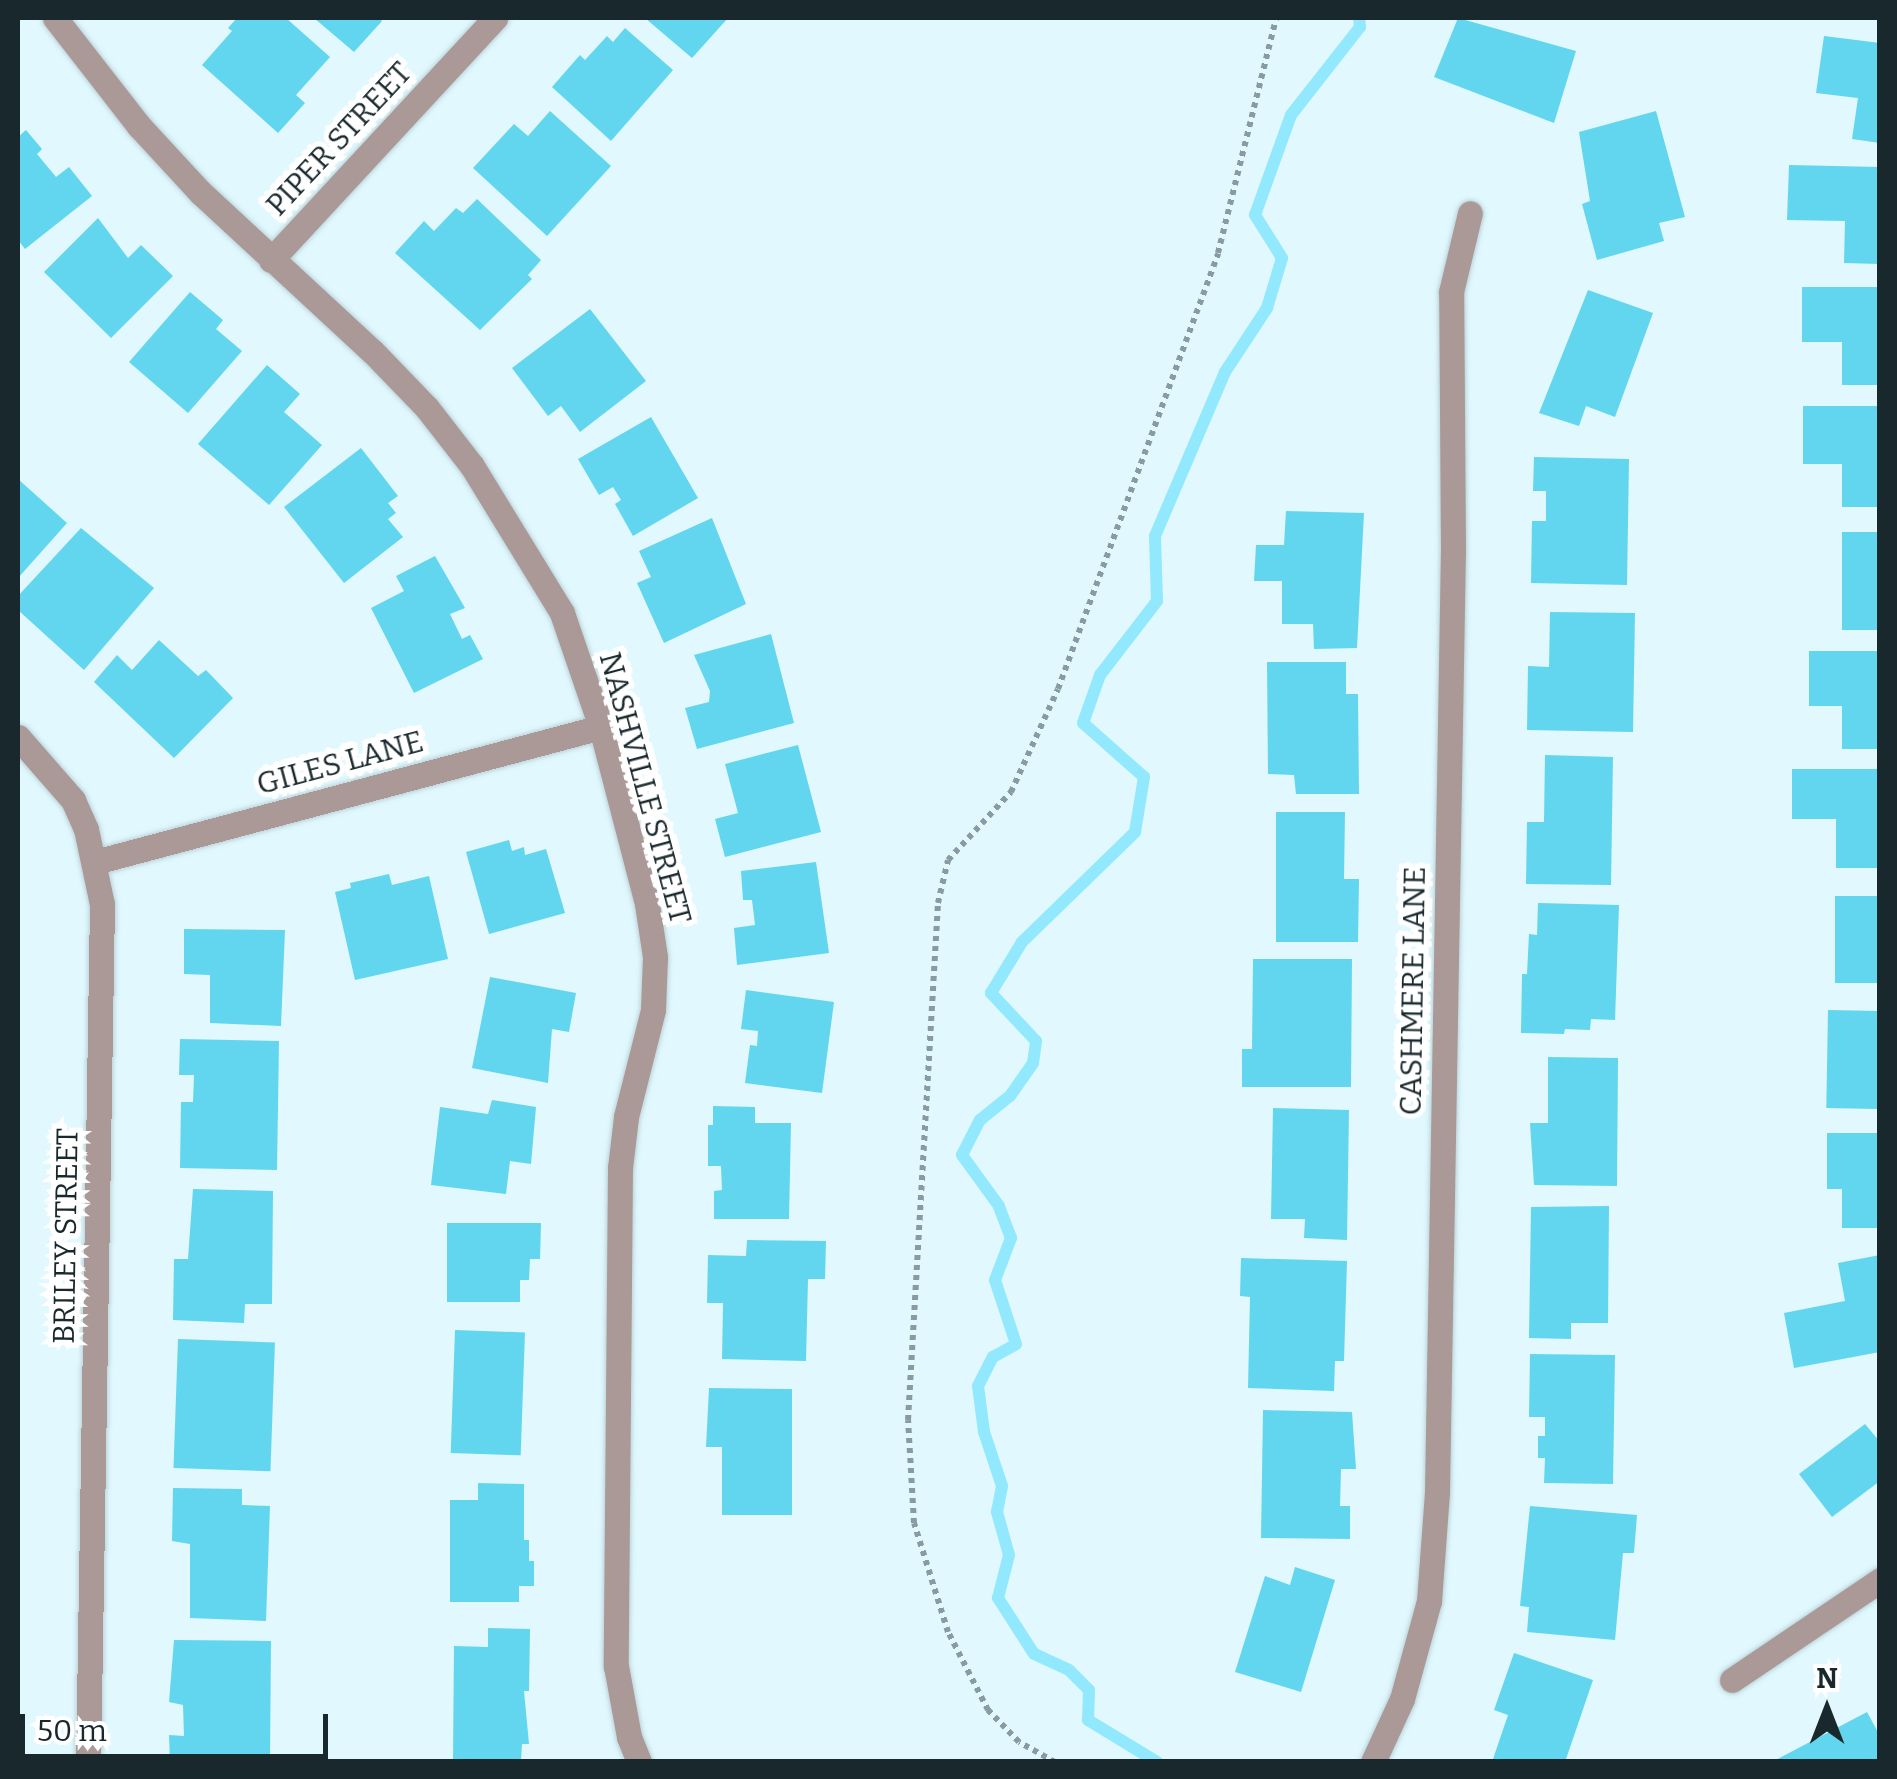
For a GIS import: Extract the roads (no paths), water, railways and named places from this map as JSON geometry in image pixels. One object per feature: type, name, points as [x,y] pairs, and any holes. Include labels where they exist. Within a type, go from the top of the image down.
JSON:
[{"type":"street","name":"NASHVILLE STREET","points":[[55,18],[139,126],[270,260],[386,366],[472,466],[562,612],[601,727],[646,904],[655,957],[653,1010],[626,1117],[620,1168],[616,1666],[639,1762]]},
{"type":"street","name":"PIPER STREET","points":[[270,260],[495,18]]},
{"type":"street","name":"CASHMERE LANE","points":[[1373,1762],[1402,1699],[1428,1601],[1436,1492],[1452,551],[1451,292],[1470,213]]},
{"type":"street","name":"GILES LANE","points":[[95,862],[601,727]]},
{"type":"street","name":"BRILEY STREET","points":[[18,737],[73,800],[95,862],[102,904],[88,1762]]},
{"type":"street","points":[[1732,1680],[1880,1580]]},
{"type":"waterway","points":[[1157,1762],[1088,1720],[1089,1690],[1069,1670],[1034,1654],[998,1598],[1009,1555],[997,1512],[1002,1486],[984,1432],[978,1386],[993,1357],[1016,1344],[995,1280],[1011,1238],[999,1206],[962,1155],[980,1120],[1010,1096],[1033,1063],[1036,1041],[991,993],[1022,942],[1135,832],[1144,777],[1083,723],[1100,675],[1157,601],[1155,536],[1225,372],[1267,308],[1282,258],[1255,215],[1291,115],[1360,27],[1359,18]]}]
